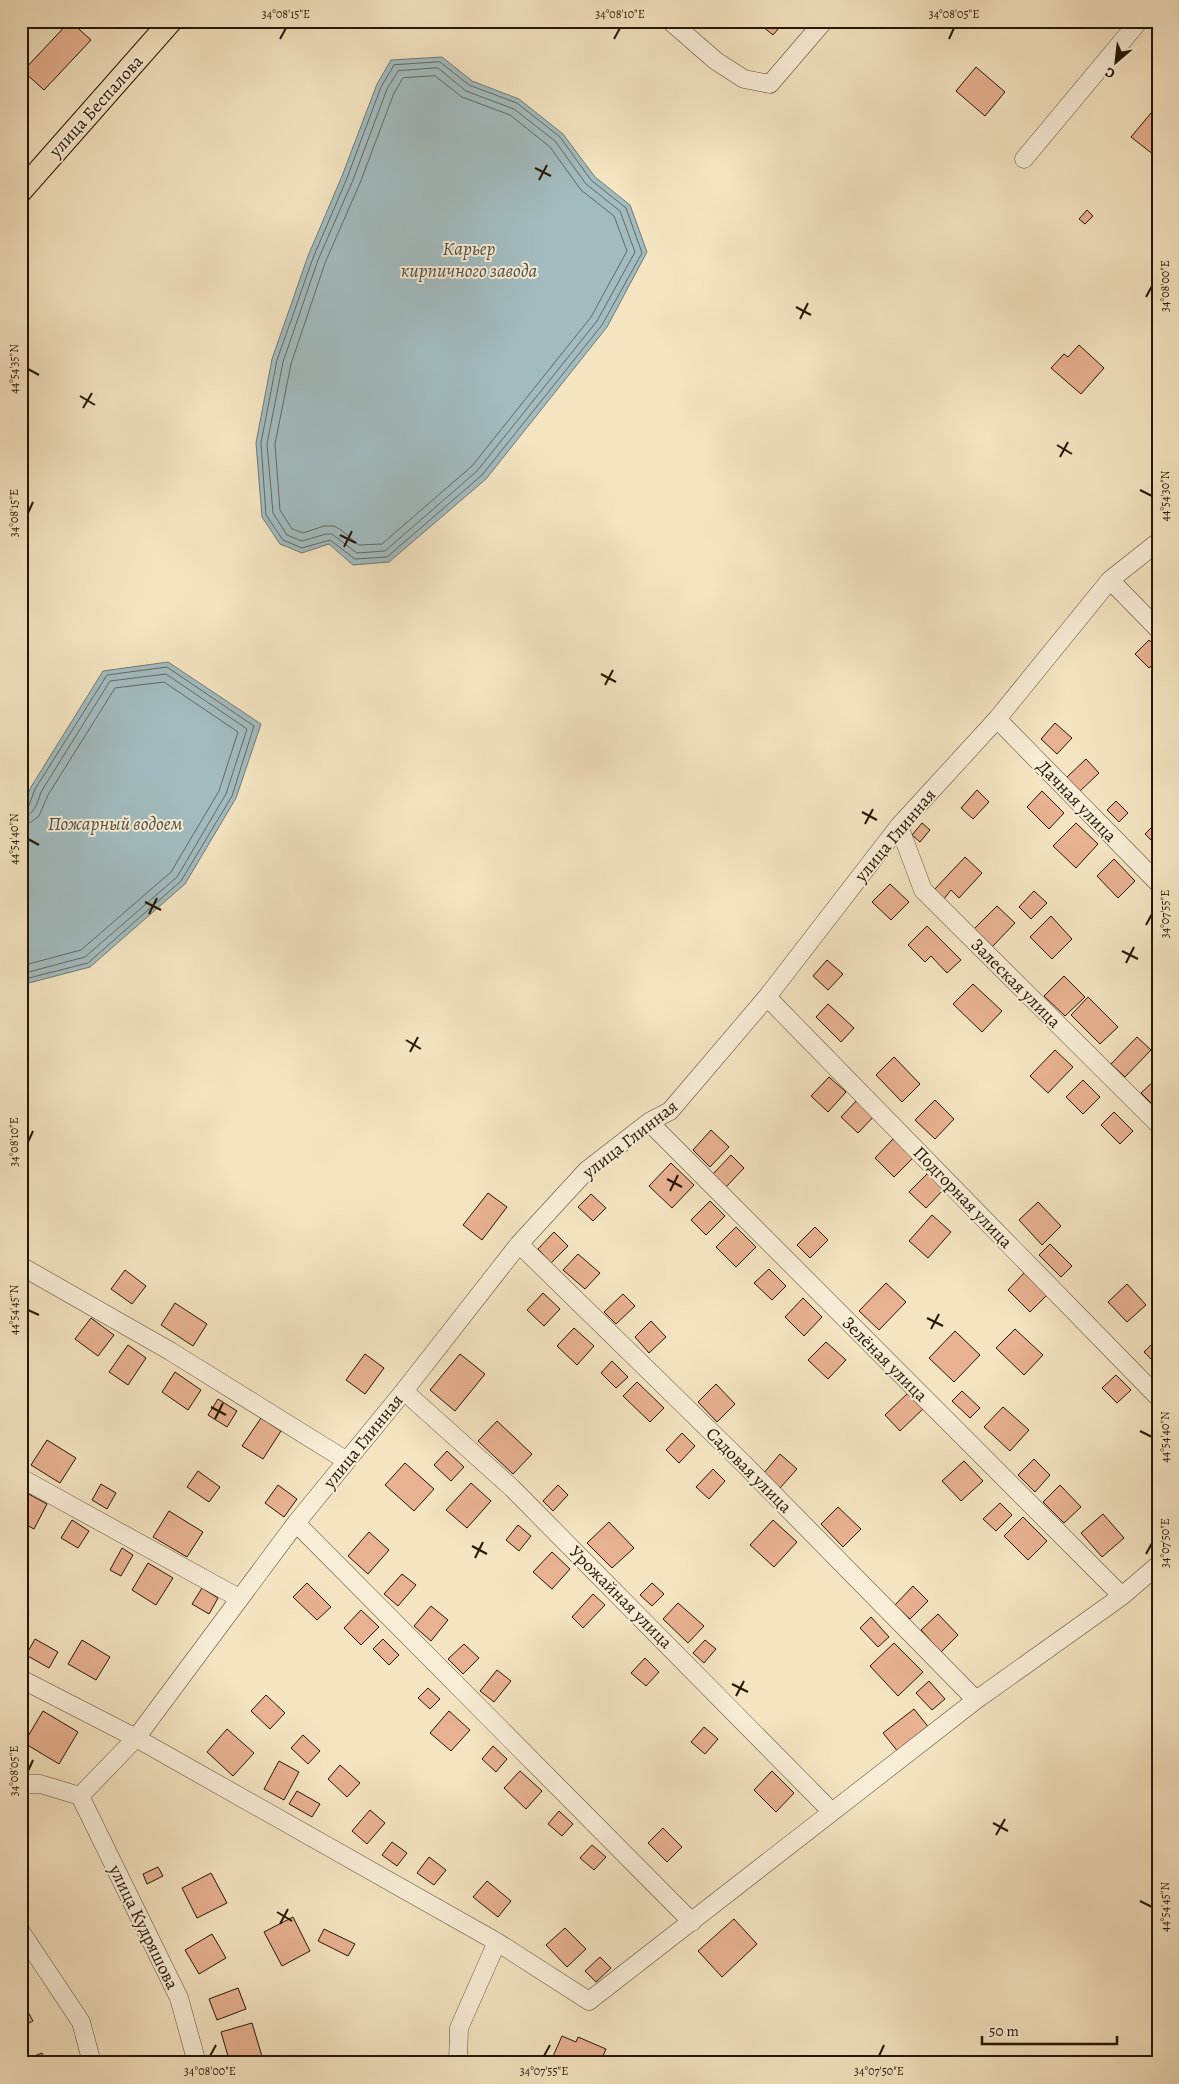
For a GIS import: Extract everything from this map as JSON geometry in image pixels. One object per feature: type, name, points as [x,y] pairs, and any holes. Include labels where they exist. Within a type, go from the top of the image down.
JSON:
[{"type":"main road","name":"улица Беспалова","points":[[21,191],[171,21]]},
{"type":"street","points":[[670,21],[716,61],[744,79],[770,84],[824,21]]},
{"type":"street","points":[[1024,159],[1139,21]]},
{"type":"street","name":"улица Глинная","points":[[80,1796],[136,1738],[296,1523],[404,1391],[519,1244],[587,1170],[649,1122],[670,1111],[767,997],[899,826],[996,718],[1110,580],[1158,542]]},
{"type":"street","points":[[1110,580],[1158,628]]},
{"type":"street","name":"Дачная улица","points":[[996,718],[1158,883]]},
{"type":"street","name":"Залеская улица","points":[[899,826],[923,890],[1158,1124]]},
{"type":"street","name":"Подгорная улица","points":[[767,997],[1158,1397]]},
{"type":"street","name":"Зелёная улица","points":[[649,1122],[1122,1596]]},
{"type":"street","name":"Садовая улица","points":[[519,1244],[744,1464],[976,1700]]},
{"type":"street","points":[[21,1266],[170,1351],[347,1461]]},
{"type":"street","name":"Урожайная улица","points":[[404,1391],[512,1488],[831,1811]]},
{"type":"street","points":[[21,1478],[239,1598]]},
{"type":"street","points":[[296,1523],[692,1922]]},
{"type":"street","points":[[21,1679],[136,1738],[497,1942],[589,2001],[831,1811],[976,1700],[1122,1596],[1158,1565]]},
{"type":"street","points":[[21,1784],[40,1784],[80,1796]]},
{"type":"street","name":"улица Кудряшова","points":[[80,1796],[179,1998],[197,2063]]},
{"type":"street","points":[[21,1932],[81,2022],[92,2063]]},
{"type":"street","points":[[458,2063],[459,2028],[497,1942]]},
{"type":"water","name":"Карьер кирпичного завода","points":[[442,57],[472,81],[519,99],[563,134],[595,177],[630,205],[647,252],[607,327],[486,479],[389,562],[353,565],[329,544],[302,553],[280,544],[262,517],[256,443],[272,359],[308,256],[342,176],[377,84],[391,60]]},
{"type":"water","name":"Пожарный водоем","points":[[168,662],[261,724],[236,798],[185,884],[90,967],[21,985],[21,811],[31,787],[103,671]]},
{"type":"building","points":[[70,21],[91,40],[44,90],[23,71]]},
{"type":"building","points":[[756,21],[785,21],[773,35]]},
{"type":"building","points":[[976,67],[1005,92],[985,116],[956,91]]},
{"type":"building","points":[[1156,107],[1158,108],[1158,151],[1154,155],[1131,137]]},
{"type":"building","points":[[1087,210],[1093,216],[1085,224],[1079,219]]},
{"type":"building","points":[[1079,345],[1104,368],[1081,394],[1051,368],[1064,354],[1068,357]]},
{"type":"building","points":[[1149,640],[1158,648],[1158,660],[1149,668],[1135,654]]},
{"type":"building","points":[[1055,723],[1072,738],[1057,754],[1041,739]]},
{"type":"building","points":[[1086,759],[1099,773],[1079,792],[1066,778]]},
{"type":"building","points":[[977,790],[989,802],[973,819],[961,808]]},
{"type":"building","points":[[1042,791],[1064,813],[1049,829],[1027,807]]},
{"type":"building","points":[[1116,801],[1128,813],[1119,822],[1107,810]]},
{"type":"building","points":[[1158,821],[1158,847],[1145,834]]},
{"type":"building","points":[[922,823],[930,830],[920,842],[912,835]]},
{"type":"building","points":[[1076,823],[1098,844],[1076,868],[1053,846]]},
{"type":"building","points":[[965,857],[982,873],[959,898],[951,890],[943,900],[933,891]]},
{"type":"building","points":[[1114,859],[1135,881],[1118,898],[1097,876]]},
{"type":"building","points":[[890,884],[909,902],[891,920],[872,902]]},
{"type":"building","points":[[1034,891],[1047,903],[1031,919],[1019,907]]},
{"type":"building","points":[[997,906],[1015,923],[991,948],[973,930]]},
{"type":"building","points":[[1051,916],[1072,939],[1052,959],[1030,937]]},
{"type":"building","points":[[927,926],[961,960],[947,973],[931,956],[925,962],[908,945]]},
{"type":"building","points":[[827,960],[843,974],[828,990],[813,976]]},
{"type":"building","points":[[1064,976],[1085,997],[1065,1016],[1044,996]]},
{"type":"building","points":[[973,984],[1002,1011],[982,1032],[953,1004]]},
{"type":"building","points":[[1088,997],[1118,1027],[1100,1044],[1071,1015]]},
{"type":"building","points":[[828,1004],[854,1028],[841,1042],[816,1017]]},
{"type":"building","points":[[1137,1037],[1151,1050],[1125,1077],[1111,1064]]},
{"type":"building","points":[[1055,1050],[1073,1067],[1048,1093],[1030,1076]]},
{"type":"building","points":[[894,1057],[920,1084],[902,1102],[876,1075]]},
{"type":"building","points":[[829,1077],[846,1092],[828,1112],[811,1096]]},
{"type":"building","points":[[1156,1079],[1158,1106],[1156,1108],[1141,1093]]},
{"type":"building","points":[[1083,1080],[1100,1097],[1083,1114],[1066,1097]]},
{"type":"building","points":[[859,1098],[876,1114],[858,1133],[841,1117]]},
{"type":"building","points":[[935,1100],[954,1119],[935,1139],[915,1120]]},
{"type":"building","points":[[1114,1112],[1133,1131],[1120,1144],[1101,1125]]},
{"type":"building","points":[[711,1130],[729,1147],[710,1167],[693,1150]]},
{"type":"building","points":[[893,1139],[913,1158],[894,1177],[875,1158]]},
{"type":"building","points":[[731,1155],[744,1168],[726,1187],[713,1174]]},
{"type":"building","points":[[671,1163],[694,1185],[672,1208],[649,1186]]},
{"type":"building","points":[[929,1172],[945,1188],[926,1208],[909,1192]]},
{"type":"building","points":[[488,1193],[507,1207],[482,1240],[463,1225]]},
{"type":"building","points":[[591,1194],[606,1208],[593,1221],[578,1207]]},
{"type":"building","points":[[710,1201],[725,1216],[706,1235],[691,1220]]},
{"type":"building","points":[[1038,1202],[1061,1226],[1042,1245],[1019,1220]]},
{"type":"building","points":[[932,1215],[951,1232],[928,1258],[909,1241]]},
{"type":"building","points":[[736,1227],[756,1247],[736,1267],[716,1247]]},
{"type":"building","points":[[815,1227],[828,1240],[810,1258],[797,1245]]},
{"type":"building","points":[[554,1232],[568,1246],[551,1263],[538,1249]]},
{"type":"building","points":[[1050,1244],[1072,1266],[1061,1277],[1039,1255]]},
{"type":"building","points":[[578,1254],[600,1273],[585,1289],[563,1270]]},
{"type":"building","points":[[769,1269],[786,1286],[772,1300],[754,1283]]},
{"type":"building","points":[[125,1270],[146,1286],[132,1304],[111,1289]]},
{"type":"building","points":[[1025,1272],[1048,1294],[1030,1312],[1008,1290]]},
{"type":"building","points":[[886,1283],[906,1302],[879,1330],[859,1311]]},
{"type":"building","points":[[1127,1284],[1146,1305],[1127,1322],[1108,1302]]},
{"type":"building","points":[[543,1293],[560,1309],[544,1326],[527,1310]]},
{"type":"building","points":[[623,1294],[635,1306],[616,1324],[604,1312]]},
{"type":"building","points":[[803,1298],[822,1317],[804,1336],[785,1317]]},
{"type":"building","points":[[175,1303],[207,1324],[193,1346],[161,1325]]},
{"type":"building","points":[[91,1318],[114,1335],[98,1356],[75,1339]]},
{"type":"building","points":[[651,1321],[666,1337],[649,1353],[635,1337]]},
{"type":"building","points":[[574,1328],[594,1346],[577,1365],[557,1346]]},
{"type":"building","points":[[1015,1329],[1043,1355],[1024,1375],[996,1348]]},
{"type":"building","points":[[955,1331],[980,1355],[954,1382],[929,1358]]},
{"type":"building","points":[[1158,1338],[1158,1366],[1144,1352]]},
{"type":"building","points":[[826,1342],[846,1360],[828,1379],[808,1360]]},
{"type":"building","points":[[128,1345],[146,1358],[128,1385],[109,1372]]},
{"type":"building","points":[[365,1354],[384,1368],[365,1394],[346,1380]]},
{"type":"building","points":[[460,1354],[485,1374],[455,1411],[430,1390]]},
{"type":"building","points":[[612,1361],[628,1377],[616,1388],[601,1373]]},
{"type":"building","points":[[175,1372],[201,1390],[188,1410],[162,1392]]},
{"type":"building","points":[[1116,1375],[1131,1390],[1117,1403],[1102,1388]]},
{"type":"building","points":[[637,1382],[664,1408],[650,1422],[623,1396]]},
{"type":"building","points":[[716,1384],[735,1404],[717,1422],[698,1402]]},
{"type":"building","points":[[962,1391],[980,1408],[970,1418],[952,1401]]},
{"type":"building","points":[[909,1392],[924,1408],[900,1431],[885,1415]]},
{"type":"building","points":[[218,1399],[237,1411],[227,1427],[208,1415]]},
{"type":"building","points":[[1003,1407],[1029,1430],[1010,1451],[984,1427]]},
{"type":"building","points":[[261,1418],[281,1431],[263,1459],[242,1446]]},
{"type":"building","points":[[497,1421],[532,1454],[513,1474],[478,1441]]},
{"type":"building","points":[[682,1433],[695,1446],[679,1463],[666,1450]]},
{"type":"building","points":[[47,1440],[76,1458],[60,1483],[31,1465]]},
{"type":"building","points":[[447,1451],[464,1467],[451,1481],[434,1465]]},
{"type":"building","points":[[780,1454],[797,1469],[780,1488],[763,1474]]},
{"type":"building","points":[[1034,1459],[1050,1475],[1035,1492],[1018,1475]]},
{"type":"building","points":[[964,1461],[983,1481],[961,1501],[942,1481]]},
{"type":"building","points":[[405,1463],[434,1489],[414,1511],[385,1485]]},
{"type":"building","points":[[713,1469],[725,1481],[709,1499],[696,1487]]},
{"type":"building","points":[[198,1471],[220,1487],[209,1502],[187,1487]]},
{"type":"building","points":[[471,1483],[491,1501],[467,1528],[446,1510]]},
{"type":"building","points":[[101,1484],[116,1493],[107,1509],[92,1500]]},
{"type":"building","points":[[278,1485],[297,1499],[284,1517],[265,1503]]},
{"type":"building","points":[[558,1485],[568,1495],[553,1511],[543,1501]]},
{"type":"building","points":[[1060,1485],[1081,1507],[1064,1523],[1043,1502]]},
{"type":"building","points":[[23,1491],[47,1504],[34,1529],[21,1522]]},
{"type":"building","points":[[1000,1503],[1012,1515],[996,1531],[983,1519]]},
{"type":"building","points":[[838,1507],[861,1529],[843,1547],[821,1524]]},
{"type":"building","points":[[169,1511],[203,1532],[187,1557],[153,1537]]},
{"type":"building","points":[[1103,1514],[1124,1538],[1102,1557],[1081,1533]]},
{"type":"building","points":[[1023,1517],[1047,1541],[1028,1560],[1004,1536]]},
{"type":"building","points":[[72,1520],[89,1531],[78,1548],[61,1538]]},
{"type":"building","points":[[773,1520],[797,1542],[774,1567],[750,1545]]},
{"type":"building","points":[[609,1522],[634,1548],[612,1568],[587,1543]]},
{"type":"building","points":[[518,1525],[531,1536],[519,1551],[506,1540]]},
{"type":"building","points":[[369,1532],[389,1550],[368,1574],[348,1556]]},
{"type":"building","points":[[122,1548],[133,1555],[121,1576],[110,1570]]},
{"type":"building","points":[[552,1552],[570,1569],[552,1589],[533,1572]]},
{"type":"building","points":[[148,1563],[173,1578],[156,1605],[132,1590]]},
{"type":"building","points":[[402,1574],[416,1585],[398,1606],[384,1594]]},
{"type":"building","points":[[307,1583],[331,1607],[317,1620],[293,1597]]},
{"type":"building","points":[[652,1583],[664,1594],[652,1606],[640,1595]]},
{"type":"building","points":[[913,1586],[928,1601],[910,1619],[895,1605]]},
{"type":"building","points":[[202,1588],[218,1598],[209,1614],[192,1604]]},
{"type":"building","points":[[593,1594],[605,1605],[583,1628],[572,1617]]},
{"type":"building","points":[[678,1603],[704,1626],[688,1643],[663,1619]]},
{"type":"building","points":[[431,1606],[448,1620],[431,1641],[414,1626]]},
{"type":"building","points":[[21,1609],[29,1613],[21,1627]]},
{"type":"building","points":[[361,1610],[379,1627],[361,1645],[344,1628]]},
{"type":"building","points":[[938,1614],[958,1635],[941,1652],[921,1630]]},
{"type":"building","points":[[871,1617],[889,1637],[878,1647],[860,1628]]},
{"type":"building","points":[[35,1639],[58,1652],[49,1668],[26,1655]]},
{"type":"building","points":[[383,1639],[399,1655],[389,1665],[373,1649]]},
{"type":"building","points":[[82,1640],[110,1657],[96,1680],[68,1664]]},
{"type":"building","points":[[705,1640],[716,1649],[704,1663],[693,1653]]},
{"type":"building","points":[[894,1643],[923,1672],[898,1696],[870,1666]]},
{"type":"building","points":[[464,1644],[479,1658],[463,1674],[448,1659]]},
{"type":"building","points":[[645,1658],[659,1672],[646,1686],[631,1673]]},
{"type":"building","points":[[497,1670],[511,1681],[494,1702],[480,1691]]},
{"type":"building","points":[[929,1681],[945,1699],[932,1710],[916,1693]]},
{"type":"building","points":[[428,1688],[440,1699],[430,1709],[418,1698]]},
{"type":"building","points":[[266,1695],[285,1713],[270,1729],[251,1711]]},
{"type":"building","points":[[914,1709],[930,1729],[899,1753],[883,1733]]},
{"type":"building","points":[[43,1711],[78,1732],[59,1764],[24,1743]]},
{"type":"building","points":[[449,1711],[470,1730],[451,1751],[430,1733]]},
{"type":"building","points":[[704,1727],[718,1739],[705,1754],[691,1742]]},
{"type":"building","points":[[227,1729],[254,1753],[233,1776],[207,1752]]},
{"type":"building","points":[[303,1735],[320,1751],[308,1764],[291,1748]]},
{"type":"building","points":[[493,1746],[507,1759],[496,1772],[482,1759]]},
{"type":"building","points":[[279,1761],[299,1772],[284,1800],[264,1789]]},
{"type":"building","points":[[340,1765],[360,1783],[347,1797],[328,1779]]},
{"type":"building","points":[[520,1771],[542,1791],[526,1809],[504,1788]]},
{"type":"building","points":[[772,1771],[794,1793],[776,1812],[754,1790]]},
{"type":"building","points":[[297,1791],[320,1804],[312,1817],[289,1804]]},
{"type":"building","points":[[370,1810],[385,1823],[367,1844],[352,1831]]},
{"type":"building","points":[[559,1811],[573,1824],[562,1836],[548,1824]]},
{"type":"building","points":[[663,1828],[682,1847],[667,1862],[648,1843]]},
{"type":"building","points":[[392,1842],[407,1853],[397,1866],[382,1855]]},
{"type":"building","points":[[592,1845],[606,1857],[594,1870],[580,1858]]},
{"type":"building","points":[[429,1857],[446,1870],[434,1885],[417,1873]]},
{"type":"building","points":[[158,1867],[163,1876],[147,1884],[143,1874]]},
{"type":"building","points":[[211,1873],[227,1903],[197,1918],[182,1888]]},
{"type":"building","points":[[487,1881],[511,1901],[498,1917],[473,1897]]},
{"type":"building","points":[[293,1917],[310,1951],[282,1966],[264,1932]]},
{"type":"building","points":[[734,1919],[757,1944],[722,1977],[698,1951]]},
{"type":"building","points":[[565,1928],[586,1949],[567,1967],[546,1945]]},
{"type":"building","points":[[324,1929],[355,1944],[348,1956],[318,1941]]},
{"type":"building","points":[[212,1934],[226,1958],[199,1974],[185,1950]]},
{"type":"building","points":[[600,1957],[611,1968],[596,1982],[585,1971]]},
{"type":"building","points":[[238,1988],[246,2009],[217,2020],[209,1999]]},
{"type":"building","points":[[21,1999],[33,2021],[21,2027]]},
{"type":"building","points":[[252,2023],[264,2063],[230,2063],[221,2032]]},
{"type":"building","points":[[562,2036],[576,2042],[578,2037],[606,2049],[600,2063],[550,2063]]},
{"type":"building","points":[[42,2053],[46,2063],[21,2063],[21,2061]]},
{"type":"building","points":[[377,2056],[379,2063],[351,2063]]}]
